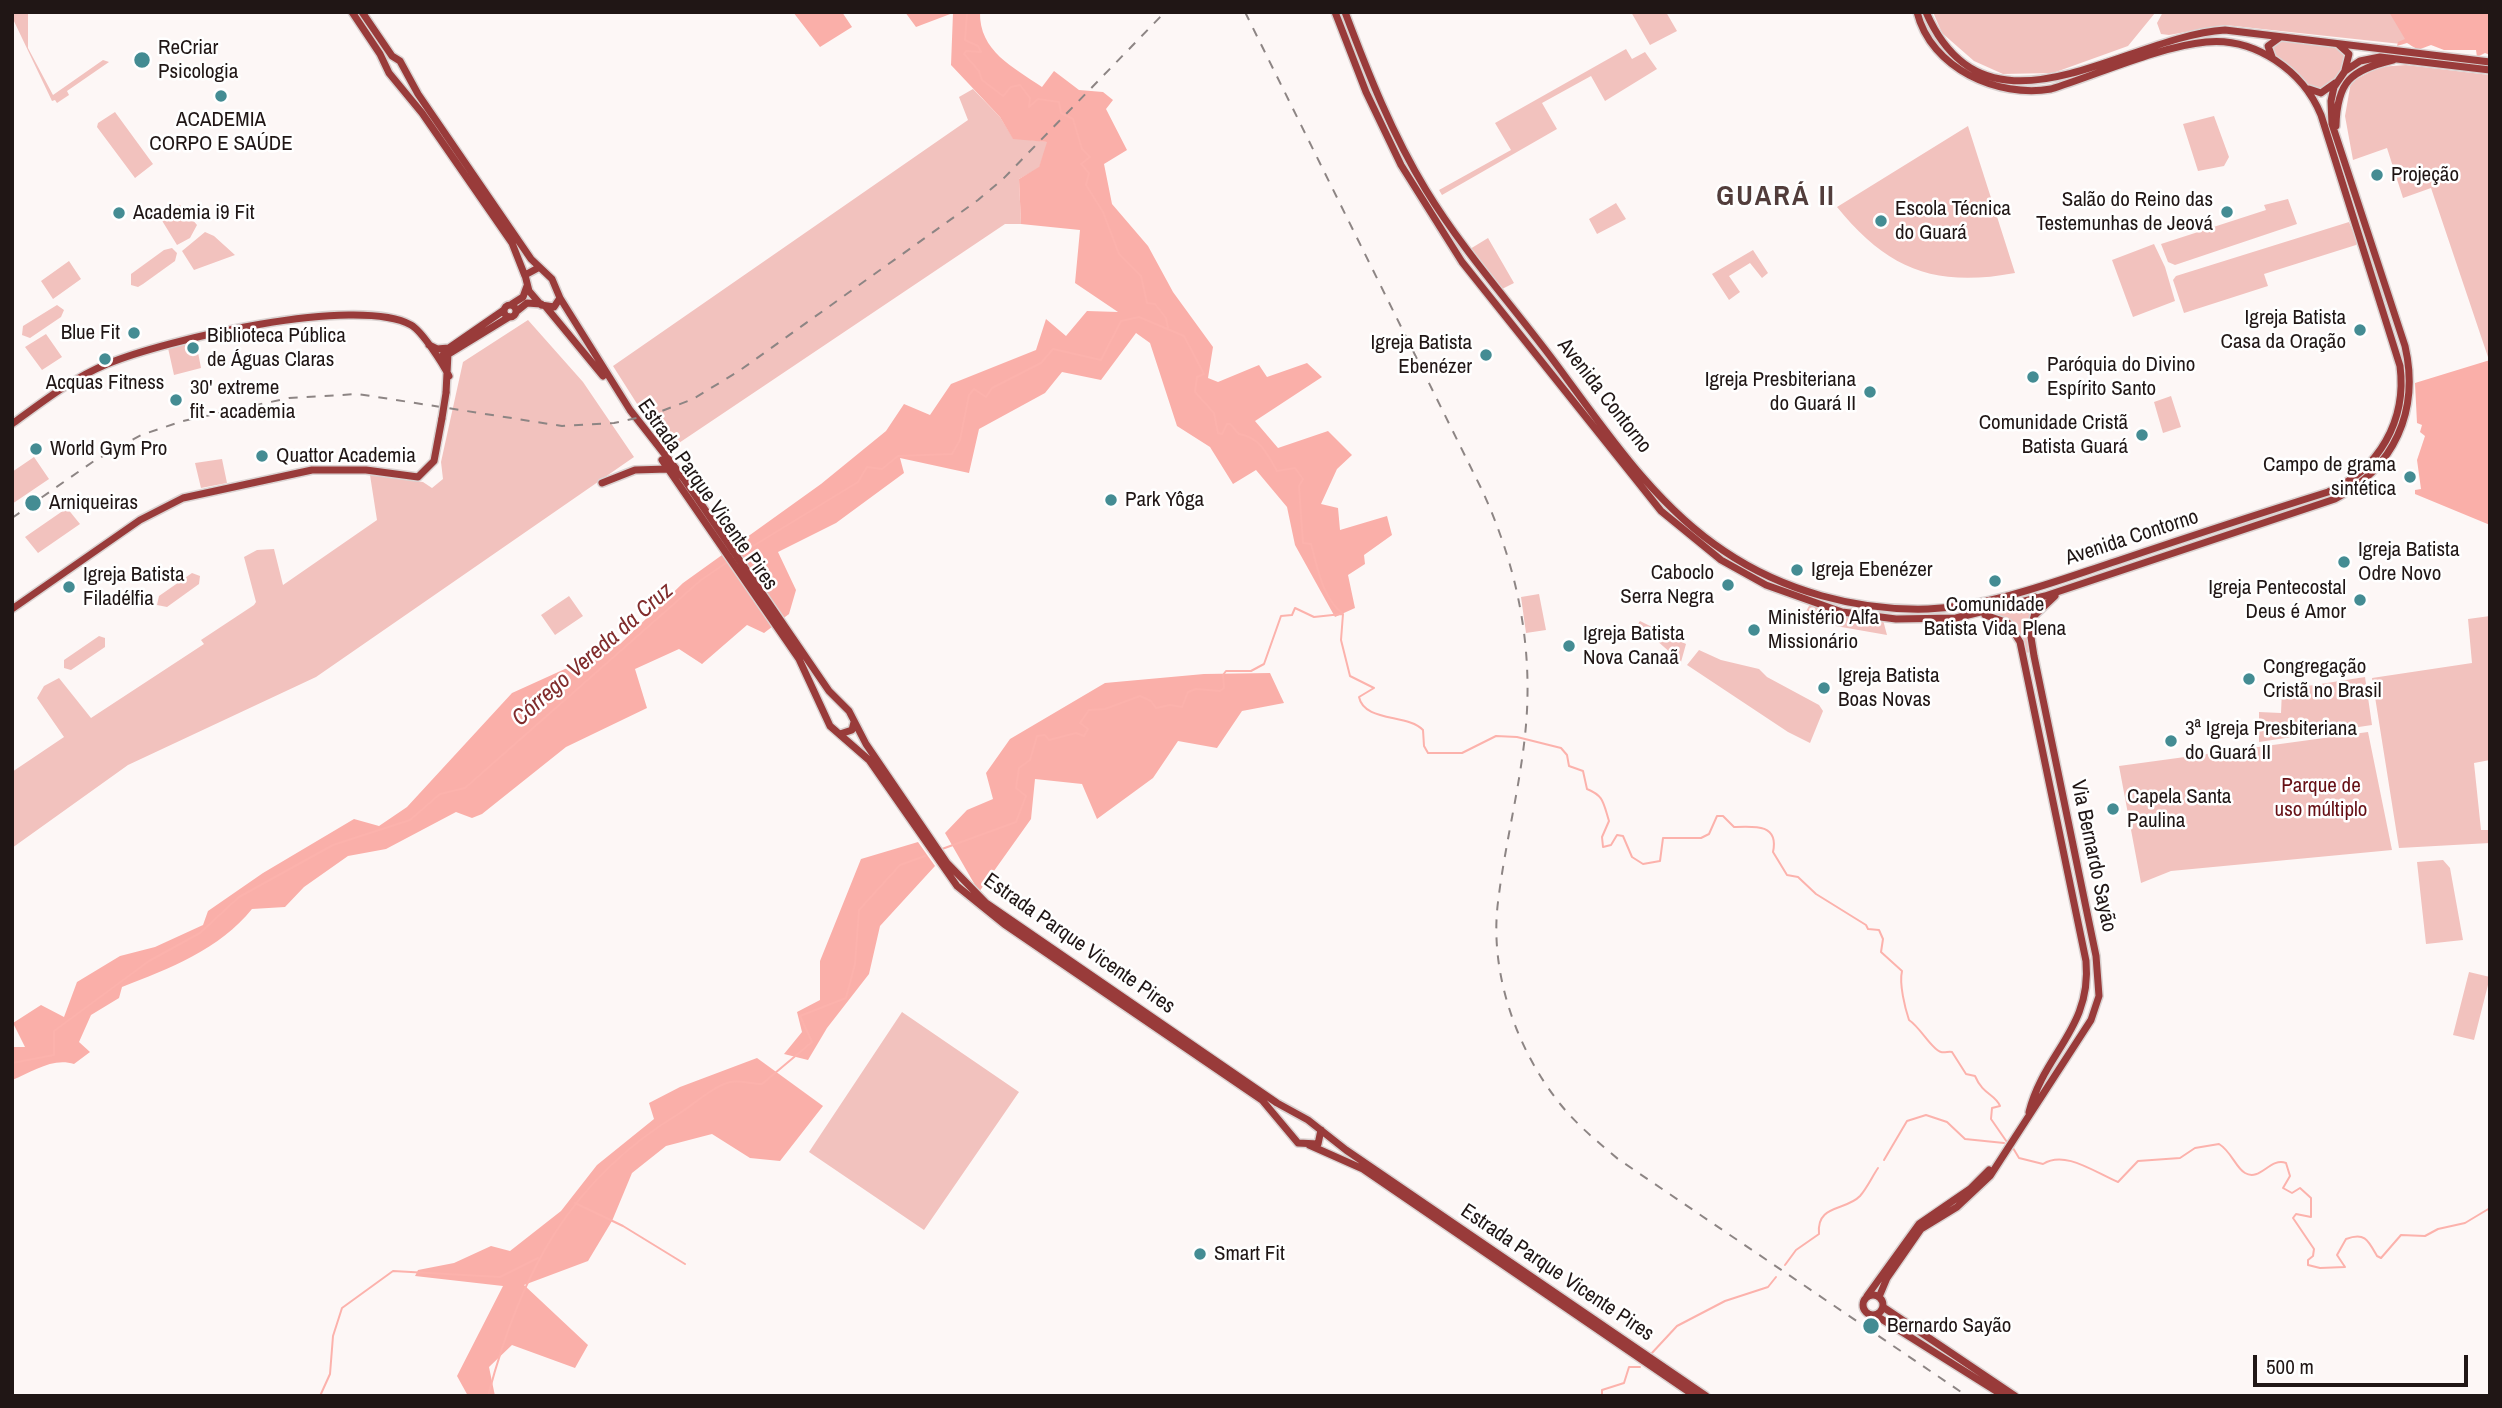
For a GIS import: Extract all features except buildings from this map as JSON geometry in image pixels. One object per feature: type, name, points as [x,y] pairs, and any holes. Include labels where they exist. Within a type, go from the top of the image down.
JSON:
[{"type":"main road","points":[[352,12],[385,62],[388,73],[397,80],[512,243],[525,277],[527,286],[523,297],[509,317],[448,352]]},
{"type":"main road","points":[[362,12],[392,56],[400,61],[405,73],[538,268],[531,269],[525,277]]},
{"type":"main road","name":"Avenida Contorno","points":[[1335,12],[1370,102],[1401,165],[1444,235],[1504,316],[1632,478],[1672,523],[1727,564],[1768,586],[1823,607],[1866,615],[1913,619],[1978,615],[2040,598],[2197,544],[2236,526],[2337,488],[2361,472],[2388,439],[2406,390],[2390,330],[2317,105],[2305,86],[2273,58],[2232,43],[2193,44],[2067,84],[2032,87],[1983,73],[1958,58],[1933,36],[1917,12]]},
{"type":"main road","name":"Avenida Contorno","points":[[1345,12],[1384,108],[1415,171],[1454,232],[1640,471],[1682,518],[1726,552],[1775,579],[1826,597],[1872,606],[1929,609],[2008,596],[2202,533],[2302,510],[2335,499],[2358,485],[2381,463],[2404,423],[2409,365],[2335,133],[2330,110],[2337,81],[2345,71]]},
{"type":"main road","name":"Avenida Contorno","points":[[1926,12],[1933,36]]},
{"type":"main road","points":[[2232,43],[2233,31]]},
{"type":"main road","name":"Avenida Contorno","points":[[2032,87],[2189,35],[2233,31],[2490,62]]},
{"type":"main road","points":[[1344,36],[1354,36]]},
{"type":"main road","points":[[2273,58],[2269,46],[2280,37]]},
{"type":"main road","points":[[2336,44],[2348,54],[2345,71]]},
{"type":"main road","points":[[385,62],[392,56]]},
{"type":"main road","points":[[2345,71],[2354,63],[2373,57],[2490,71]]},
{"type":"main road","points":[[2335,133],[2338,97],[2346,82],[2369,66],[2398,60]]},
{"type":"main road","points":[[397,80],[403,78],[405,73]]},
{"type":"main road","points":[[2066,75],[2070,79],[2067,84]]},
{"type":"main road","points":[[2305,86],[2321,93],[2337,81]]},
{"type":"main road","points":[[1370,102],[1378,110],[1384,108]]},
{"type":"main road","points":[[2330,145],[2339,145]]},
{"type":"main road","points":[[1444,235],[1449,231],[1454,232]]},
{"type":"main road","points":[[2369,266],[2378,265]]},
{"type":"main road","name":"Estrada Parque Vicente Pires","points":[[538,268],[552,279],[560,299],[630,410],[684,479],[803,665],[825,713]]},
{"type":"main road","name":"Estrada Parque Vicente Pires","points":[[527,286],[571,334],[728,549]]},
{"type":"main road","points":[[2378,295],[2388,295]]},
{"type":"main road","points":[[448,352],[504,310],[527,303],[555,307],[560,299]]},
{"type":"main road","points":[[1504,316],[1511,314],[1513,309]]},
{"type":"main road","points":[[504,310],[509,317]]},
{"type":"main road","points":[[571,334],[559,314],[561,310],[581,333]]},
{"type":"main road","points":[[12,424],[71,383],[108,363],[153,349],[314,315],[389,319],[414,326],[449,376]]},
{"type":"main road","points":[[2390,330],[2399,331]]},
{"type":"main road","points":[[428,344],[448,352]]},
{"type":"main road","points":[[12,610],[140,520],[183,498],[323,469],[366,470],[418,477],[434,461],[449,376],[448,352]]},
{"type":"main road","points":[[1570,398],[1575,400],[1578,394]]},
{"type":"main road","points":[[1577,407],[1578,401],[1585,403]]},
{"type":"main road","points":[[602,483],[635,470],[669,470]]},
{"type":"main road","points":[[1632,478],[1634,472],[1640,471]]},
{"type":"main road","points":[[2358,485],[2355,480],[2361,472]]},
{"type":"main road","points":[[2301,500],[2298,505],[2302,510]]},
{"type":"main road","points":[[1672,523],[1679,523],[1682,518]]},
{"type":"main road","points":[[2197,544],[2196,539],[2202,533]]},
{"type":"main road","points":[[2099,567],[2096,573],[2102,577]]},
{"type":"main road","name":"Estrada Parque Vicente Pires","points":[[741,569],[829,691],[841,702]]},
{"type":"main road","points":[[1768,586],[1775,579]]},
{"type":"main road","points":[[2027,590],[2040,598],[2043,589],[2054,582]]},
{"type":"main road","points":[[2034,618],[2047,602],[2064,590]]},
{"type":"main road","points":[[1993,611],[2009,605],[2008,596]]},
{"type":"main road","points":[[1823,607],[1826,597]]},
{"type":"main road","name":"Via Bernardo Sayão","points":[[1879,1297],[1887,1278],[1921,1229],[1976,1191],[2004,1154],[2091,1020],[2099,996],[2098,969],[2030,632],[2040,598]]},
{"type":"main road","points":[[1913,619],[1908,616],[1909,612],[1929,609]]},
{"type":"main road","name":"Via Bernardo Sayão","points":[[1978,615],[1995,617],[2010,626],[2018,637],[2086,961],[2086,991],[2073,1028],[2036,1086],[2028,1117]]},
{"type":"main road","points":[[2024,657],[2029,654],[2034,658]]},
{"type":"main road","points":[[2032,701],[2040,703],[2043,699]]},
{"type":"main road","points":[[841,702],[854,722],[850,731],[840,734],[831,726],[825,713],[830,704],[841,702]]},
{"type":"main road","name":"Estrada Parque Vicente Pires","points":[[854,722],[876,760],[965,884],[986,903],[1079,971],[1262,1100],[1289,1131]]},
{"type":"main road","name":"Estrada Parque Vicente Pires","points":[[840,734],[869,760],[942,867],[965,894],[1277,1102],[1303,1116]]},
{"type":"main road","points":[[2067,870],[2076,870],[2077,866]]},
{"type":"main road","points":[[2070,881],[2074,876],[2079,877]]},
{"type":"main road","points":[[2036,1086],[2046,1090]]},
{"type":"main road","points":[[1303,1116],[1321,1130],[1320,1141],[1308,1145],[1298,1143],[1289,1131],[1294,1118],[1303,1116]]},
{"type":"main road","name":"Estrada Parque Vicente Pires","points":[[1321,1130],[1487,1250]]},
{"type":"main road","name":"Estrada Parque Vicente Pires","points":[[1308,1145],[1363,1169],[1487,1250],[1697,1394]]},
{"type":"main road","name":"Via Bernardo Sayão","points":[[1867,1296],[1919,1224],[1970,1189],[2004,1154]]},
{"type":"main road","points":[[2004,1396],[1863,1309],[1867,1296],[1879,1297],[1883,1307],[2015,1396]]},
{"type":"main road","points":[[1875,1315],[1883,1307]]},
{"type":"green space","points":[[12,12],[28,12],[28,48],[53,95],[103,60],[109,62],[67,91],[69,95],[57,103],[52,101],[12,17]]},
{"type":"green space","points":[[1631,12],[1666,12],[1677,31],[1650,45]]},
{"type":"green space","points":[[1933,12],[2155,13],[2128,46],[2053,73],[2003,74],[1974,61],[1942,33]]},
{"type":"green space","points":[[2163,12],[2395,12],[2415,35],[2401,44],[2225,25],[2169,35],[2161,34],[2157,23]]},
{"type":"green space","points":[[2279,40],[2338,47],[2347,53],[2344,64],[2330,83],[2320,90],[2313,88],[2273,53],[2271,44]]},
{"type":"green space","points":[[1626,49],[1632,59],[1645,52],[1657,69],[1605,101],[1591,76],[1542,103],[1557,129],[1442,195],[1439,190],[1511,150],[1495,123]]},
{"type":"green space","points":[[2406,65],[2490,75],[2489,360],[2431,188],[2403,198],[2387,148],[2353,160],[2345,116],[2351,82],[2379,67]]},
{"type":"green space","points":[[973,89],[1000,117],[1013,138],[1048,142],[1039,168],[1019,179],[1021,224],[1005,224],[667,451],[613,366],[968,120],[959,97]]},
{"type":"green space","points":[[115,112],[153,164],[135,178],[97,127],[98,123]]},
{"type":"green space","points":[[2214,116],[2229,157],[2224,166],[2198,171],[2183,124]]},
{"type":"green space","points":[[1968,126],[2015,273],[1960,278],[1915,269],[1875,246],[1837,207]]},
{"type":"green space","points":[[2288,199],[2297,224],[2175,265],[2168,262],[2161,244],[2266,210],[2264,205]]},
{"type":"green space","points":[[1616,203],[1626,219],[1597,234],[1589,219]]},
{"type":"green space","points":[[180,205],[197,225],[190,238],[177,245],[161,219]]},
{"type":"green space","points":[[2349,222],[2358,243],[2356,245],[2264,274],[2268,286],[2184,313],[2173,280],[2176,276]]},
{"type":"green space","points":[[205,232],[214,236],[235,255],[194,270],[182,251]]},
{"type":"green space","points":[[1488,238],[1514,283],[1500,290],[1470,249]]},
{"type":"green space","points":[[2154,244],[2165,267],[2175,301],[2133,317],[2112,260]]},
{"type":"green space","points":[[172,248],[177,253],[175,261],[138,287],[131,285],[131,274],[164,250]]},
{"type":"green space","points":[[1753,250],[1768,273],[1762,278],[1750,263],[1729,276],[1740,292],[1729,300],[1712,274]]},
{"type":"green space","points":[[69,261],[81,279],[53,299],[41,281]]},
{"type":"green space","points":[[57,305],[64,310],[61,317],[30,338],[22,335],[23,326]]},
{"type":"green space","points":[[528,320],[583,382],[634,457],[316,677],[128,765],[12,848],[12,772],[64,737],[37,698],[44,686],[59,678],[91,718],[204,644],[201,640],[254,605],[256,602],[244,557],[257,550],[274,549],[283,585],[377,520],[370,475],[423,482],[432,488],[443,479],[441,462],[463,362]]},
{"type":"green space","points":[[46,334],[62,357],[42,370],[25,347]]},
{"type":"green space","points":[[196,342],[201,368],[174,375],[168,348]]},
{"type":"green space","points":[[2171,396],[2181,427],[2163,433],[2154,402]]},
{"type":"green space","points":[[34,457],[49,479],[12,504],[12,472]]},
{"type":"green space","points":[[222,459],[227,483],[201,488],[195,463]]},
{"type":"green space","points":[[67,508],[80,524],[38,553],[25,537]]},
{"type":"green space","points":[[192,573],[200,576],[199,584],[167,607],[157,605],[159,596]]},
{"type":"green space","points":[[1539,594],[1546,630],[1526,633],[1521,597]]},
{"type":"green space","points":[[569,596],[583,616],[555,635],[541,615]]},
{"type":"green space","points":[[2035,601],[2027,632],[2032,652],[2025,653],[2017,627],[1994,613]]},
{"type":"green space","points":[[1810,604],[1883,620],[1887,635],[1807,621],[1803,617]]},
{"type":"green space","points":[[2490,616],[2490,760],[2474,763],[2481,830],[2490,830],[2490,843],[2399,848],[2372,678],[2472,663],[2468,619]]},
{"type":"green space","points":[[1640,621],[1686,644],[1681,662],[1638,624]]},
{"type":"green space","points":[[99,636],[105,638],[105,647],[71,670],[64,668],[64,660]]},
{"type":"green space","points":[[1699,650],[1721,660],[1759,669],[1767,677],[1819,705],[1823,711],[1810,743],[1788,732],[1687,665]]},
{"type":"green space","points":[[2365,677],[2372,725],[2259,742],[2259,712],[2281,713],[2282,690]]},
{"type":"green space","name":"Parque de uso múltiplo","points":[[2368,732],[2392,850],[2171,871],[2141,883],[2119,766]]},
{"type":"green space","points":[[2443,860],[2450,868],[2463,940],[2426,944],[2417,862]]},
{"type":"green space","points":[[2469,972],[2490,977],[2474,1040],[2453,1035]]},
{"type":"green space","points":[[902,1012],[1019,1092],[924,1230],[809,1152]]},
{"type":"shaded area","points":[[793,12],[842,12],[852,27],[820,47]]},
{"type":"shaded area","points":[[905,12],[980,12],[981,26],[992,48],[1009,65],[1042,87],[1054,71],[1079,90],[1103,92],[1113,100],[1106,109],[1127,150],[1104,164],[1112,204],[1148,246],[1173,292],[1213,347],[1208,378],[1218,382],[1259,365],[1267,377],[1307,363],[1322,377],[1255,421],[1278,448],[1328,431],[1352,455],[1337,469],[1321,504],[1338,508],[1340,530],[1387,516],[1392,535],[1364,555],[1365,564],[1348,575],[1355,608],[1335,617],[1295,545],[1287,507],[1256,470],[1233,484],[1210,447],[1177,426],[1150,343],[1136,333],[1101,380],[1062,372],[1045,393],[979,429],[969,473],[900,458],[904,473],[836,523],[778,552],[796,590],[789,614],[764,633],[747,625],[702,664],[679,649],[635,669],[647,708],[566,747],[482,814],[472,818],[456,812],[386,849],[348,856],[304,887],[285,907],[252,909],[225,936],[209,947],[158,973],[122,987],[119,998],[91,1015],[79,1042],[90,1052],[74,1064],[50,1064],[12,1080],[12,1047],[25,1047],[13,1023],[41,1005],[64,1017],[77,982],[120,956],[155,947],[203,925],[208,911],[263,873],[354,819],[379,826],[407,807],[512,693],[620,644],[683,583],[821,484],[886,431],[904,404],[930,415],[951,384],[1036,350],[1046,319],[1066,336],[1087,311],[1118,312],[1075,283],[1080,230],[1021,224],[1019,179],[1039,167],[1047,142],[1013,139],[1000,117],[951,65],[953,13],[916,27]]},
{"type":"shaded area","points":[[2389,12],[2490,12],[2490,55],[2485,53],[2477,57],[2476,50],[2444,50],[2431,45],[2419,49],[2407,43],[2397,46],[2398,42],[2405,39]]},
{"type":"shaded area","points":[[2490,360],[2490,525],[2415,494],[2415,490],[2421,489],[2417,460],[2425,436],[2420,432],[2422,425],[2417,423],[2415,383]]},
{"type":"shaded area","points":[[1270,673],[1284,703],[1242,711],[1217,748],[1178,741],[1153,778],[1097,819],[1082,784],[1035,779],[1031,819],[979,892],[945,833],[967,810],[993,799],[986,773],[1010,739],[1105,683],[1204,674]]},
{"type":"shaded area","points":[[918,842],[935,866],[880,926],[869,974],[827,1028],[808,1060],[784,1054],[802,1032],[797,1012],[820,1000],[820,961],[861,859]]},
{"type":"shaded area","points":[[757,1058],[823,1106],[780,1161],[750,1158],[712,1134],[666,1146],[632,1173],[612,1221],[588,1261],[524,1285],[588,1345],[575,1368],[512,1345],[489,1367],[495,1396],[468,1396],[457,1376],[503,1286],[415,1276],[418,1270],[454,1263],[491,1246],[510,1251],[561,1211],[597,1165],[654,1119],[649,1103],[680,1087]]},
{"type":"waterway","points":[[967,12],[965,40],[978,46],[981,52],[966,51],[964,54],[979,71],[982,80],[1003,96],[1011,87],[1020,85],[1030,98],[1029,107],[1038,99],[1059,102],[1061,113],[1073,119],[1082,149],[1090,157],[1081,164],[1089,173],[1086,185],[1103,212],[1119,254],[1141,276],[1147,303],[1155,304],[1166,318],[1168,328]]},
{"type":"waterway","points":[[740,554],[858,482],[867,467],[882,469],[898,456],[952,454],[960,440],[969,395],[974,389],[986,397],[992,388],[1041,363],[1053,349],[1101,360],[1121,321],[1139,317],[1184,336],[1204,374],[1197,377],[1195,392],[1214,413],[1218,433],[1222,434],[1227,424],[1230,424],[1239,434],[1257,442],[1277,471],[1295,468],[1303,479],[1299,486],[1303,543],[1311,544],[1325,591],[1343,614],[1341,640],[1350,676],[1374,688],[1359,697],[1363,705],[1377,714],[1416,725],[1423,730],[1424,746],[1428,753],[1462,753],[1496,736],[1517,737],[1561,748],[1567,755],[1569,766],[1583,771],[1587,789],[1597,794],[1604,804],[1609,821],[1602,837],[1603,847],[1611,845],[1617,835],[1623,836],[1632,857],[1643,864],[1660,861],[1663,838],[1701,838],[1709,834],[1717,816],[1723,816],[1734,827],[1757,827],[1769,832],[1774,843],[1773,852],[1787,875],[1798,877],[1816,894],[1866,925],[1868,929],[1879,930],[1883,939],[1881,952],[1902,971],[1902,989],[1909,1020],[1938,1050],[1952,1052],[1966,1074],[1975,1076],[1998,1102],[2000,1106],[1992,1108],[1991,1119],[2009,1145]]},
{"type":"waterway","name":"Córrego Vereda da Cruz","points":[[12,1063],[54,1055],[54,1031],[149,961],[200,933],[239,897],[333,845],[410,820],[440,794],[465,788],[701,580],[729,561]]},
{"type":"waterway","points":[[942,849],[1016,822],[1026,796],[1016,788],[1019,768],[1030,760],[1037,736],[1045,735],[1049,740],[1076,733],[1084,736],[1088,729],[1080,723],[1089,710],[1105,709],[1140,696],[1151,701],[1156,708],[1170,705],[1182,707],[1188,692],[1196,689],[1220,691],[1224,688],[1223,675],[1226,671],[1251,671],[1264,664],[1281,616],[1292,615],[1295,608],[1314,617],[1342,614]]},
{"type":"waterway","points":[[488,1396],[516,1310],[534,1271],[554,1234],[579,1200],[608,1168],[641,1139],[717,1087],[737,1081],[762,1084],[812,1042],[800,1016],[846,998],[855,964],[859,910],[900,865],[925,856]]},
{"type":"waterway","points":[[1884,1160],[1907,1121],[1926,1115],[1947,1122],[1965,1139],[2004,1143]]},
{"type":"waterway","points":[[2013,1148],[2019,1158],[2043,1164],[2052,1160],[2070,1161],[2118,1182],[2138,1161],[2180,1158],[2195,1148],[2219,1144],[2242,1171],[2250,1175],[2275,1163],[2286,1163],[2290,1176],[2283,1188],[2292,1193],[2300,1188],[2311,1198],[2311,1217],[2296,1214],[2293,1218],[2314,1249],[2308,1265],[2320,1268],[2345,1267],[2337,1255],[2346,1239],[2362,1237],[2381,1258],[2401,1235],[2425,1236],[2438,1229],[2465,1223],[2490,1208]]},
{"type":"waterway","points":[[1785,1265],[1796,1250],[1819,1234],[1819,1224],[1827,1213],[1860,1196],[1878,1168]]},
{"type":"waterway","points":[[575,1203],[623,1226],[685,1264]]},
{"type":"waterway","points":[[320,1396],[330,1374],[333,1336],[342,1308],[393,1271],[500,1277],[538,1258]]},
{"type":"waterway","points":[[1651,1354],[1677,1326],[1725,1301],[1768,1287],[1776,1277]]},
{"type":"waterway","points":[[1602,1396],[1602,1390],[1624,1383],[1629,1367],[1640,1367]]},
{"type":"railway","points":[[12,518],[94,461],[141,435],[183,421],[289,398],[358,394],[562,426],[614,423],[654,414],[693,399],[739,371],[978,200],[1003,179],[1165,12]]},
{"type":"railway","points":[[1245,12],[1481,488],[1504,545],[1512,574],[1524,633],[1528,694],[1524,747],[1501,880],[1496,929],[1502,983],[1519,1036],[1531,1060],[1545,1084],[1568,1113],[1618,1159],[1967,1396]]},
{"type":"place","name":"ReCriar Psicologia","points":[[142,60]]},
{"type":"place","name":"ACADEMIA CORPO E SAÚDE","points":[[221,96]]},
{"type":"place","name":"Projeção","points":[[2377,175]]},
{"type":"place","name":"Salão do Reino das Testemunhas de Jeová","points":[[2227,212]]},
{"type":"place","name":"Academia i9 Fit","points":[[119,213]]},
{"type":"place","name":"Escola Técnica do Guará","points":[[1881,221]]},
{"type":"place","name":"Igreja Batista Casa da Oração","points":[[2360,330]]},
{"type":"place","name":"Blue Fit","points":[[134,333]]},
{"type":"place","name":"Biblioteca Pública de Águas Claras","points":[[193,348]]},
{"type":"place","name":"Igreja Batista Ebenézer","points":[[1486,355]]},
{"type":"place","name":"Acquas Fitness","points":[[105,359]]},
{"type":"place","name":"Paróquia do Divino Espírito Santo","points":[[2033,377]]},
{"type":"place","name":"Igreja Presbiteriana do Guará II","points":[[1870,392]]},
{"type":"place","name":"30' extreme fit - academia","points":[[176,400]]},
{"type":"place","name":"Comunidade Cristã Batista Guará","points":[[2142,435]]},
{"type":"place","name":"World Gym Pro","points":[[36,449]]},
{"type":"place","name":"Quattor Academia","points":[[262,456]]},
{"type":"place","name":"Campo de grama sintética","points":[[2410,477]]},
{"type":"place","name":"Park Yôga","points":[[1111,500]]},
{"type":"place","name":"Arniqueiras","points":[[33,503]]},
{"type":"place","name":"Igreja Batista Odre Novo","points":[[2344,562]]},
{"type":"place","name":"Igreja Ebenézer","points":[[1797,570]]},
{"type":"place","name":"Comunidade Batista Vida Plena","points":[[1995,581]]},
{"type":"place","name":"Caboclo Serra Negra","points":[[1728,585]]},
{"type":"place","name":"Igreja Batista Filadélfia","points":[[69,587]]},
{"type":"place","name":"Igreja Pentecostal Deus é Amor","points":[[2360,600]]},
{"type":"place","name":"Ministério Alfa Missionário","points":[[1754,630]]},
{"type":"place","name":"Igreja Batista Nova Canaã","points":[[1569,646]]},
{"type":"place","name":"Congregação Cristã no Brasil","points":[[2249,679]]},
{"type":"place","name":"Igreja Batista Boas Novas","points":[[1824,688]]},
{"type":"place","name":"3ª Igreja Presbiteriana do Guará II","points":[[2171,741]]},
{"type":"place","name":"Capela Santa Paulina","points":[[2113,809]]},
{"type":"place","name":"Smart Fit","points":[[1200,1254]]},
{"type":"place","name":"Bernardo Sayão","points":[[1871,1326]]},
{"type":"district","name":"GUARÁ II","points":[[1776,197]]}]
